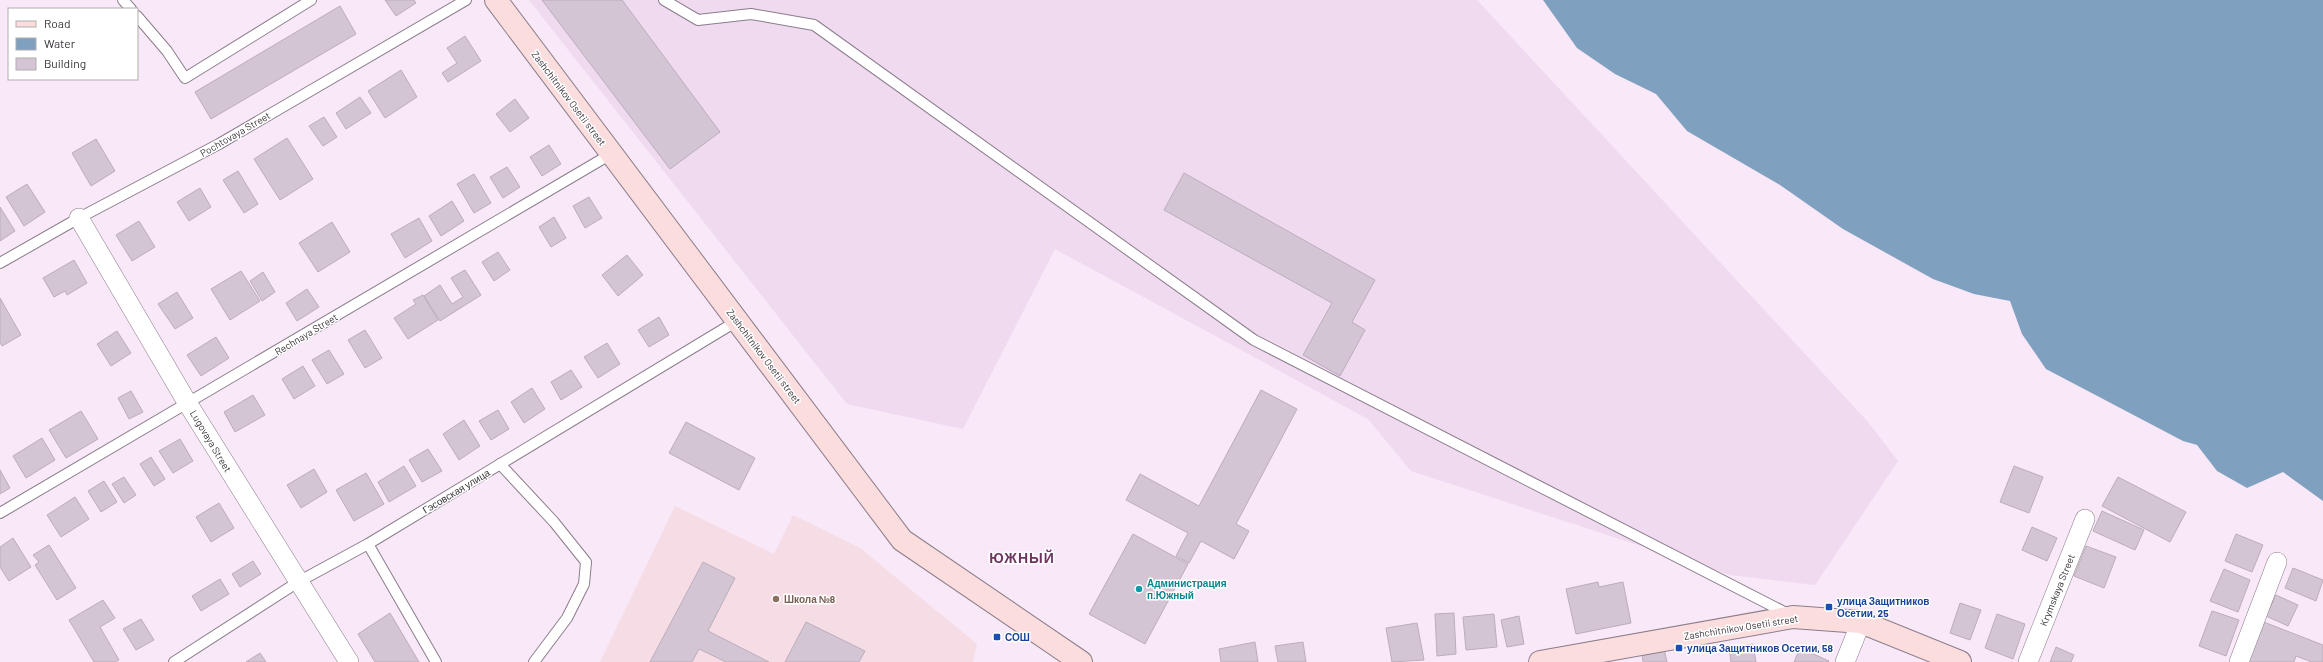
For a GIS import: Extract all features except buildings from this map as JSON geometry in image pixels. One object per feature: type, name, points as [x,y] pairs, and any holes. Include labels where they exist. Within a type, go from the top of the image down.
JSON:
[{"type":"street","name":"Zashchitnikov Osetii street","points":[[496,0],[902,540],[1081,662]]},
{"type":"street","name":"Lugovaya Street","points":[[79,218],[188,404],[349,662]]},
{"type":"street","name":"Krymskaya Street","points":[[2028,662],[2085,519]]},
{"type":"street","points":[[2239,662],[2276,562]]},
{"type":"street","name":"Zashchitnikov Osetii street","points":[[1540,662],[1569,659],[1793,617],[1861,622],[1960,662]]},
{"type":"street","points":[[1845,662],[1861,622]]},
{"type":"lane","points":[[123,0],[130,8]]},
{"type":"lane","points":[[138,17],[167,50],[185,78],[311,0]]},
{"type":"lane","name":"Pochtovaya Street","points":[[0,263],[79,218],[219,144],[466,0]]},
{"type":"lane","points":[[664,0],[698,20],[751,14],[814,25],[1254,340],[1793,617]]},
{"type":"lane","name":"Rechnaya Street","points":[[0,513],[188,404],[611,154]]},
{"type":"lane","name":"Гэсовская улица","points":[[174,662],[298,582],[368,544],[737,321]]},
{"type":"lane","points":[[500,464],[554,522],[586,562],[584,584],[567,618],[534,662]]},
{"type":"lane","points":[[368,544],[436,662]]},
{"type":"shaded area","points":[[529,0],[1477,0],[1868,422],[1898,461],[1815,585],[1730,575],[1411,471],[1368,419],[1055,249],[963,429],[847,404]]},
{"type":"shaded area","name":"Школа №8","points":[[675,506],[774,554],[793,515],[860,548],[977,644],[973,662],[600,662]]},
{"type":"water","points":[[1543,0],[2323,0],[2323,501],[2283,472],[2247,488],[2217,471],[2197,445],[2183,441],[2046,369],[2022,334],[2010,301],[1974,294],[1933,279],[1843,229],[1780,185],[1687,131],[1656,94],[1615,74],[1577,48]]},
{"type":"place","name":"Администрация п.Южный","points":[[1139,589]]},
{"type":"place","name":"Школа №8","points":[[776,599]]},
{"type":"place","name":"улица Защитников Осетии, 25","points":[[1829,607]]},
{"type":"place","name":"СОШ","points":[[997,637]]},
{"type":"place","name":"улица Защитников Осетии, 58","points":[[1679,648]]},
{"type":"district","name":"ЮЖНЫЙ","points":[[1022,557]]}]
